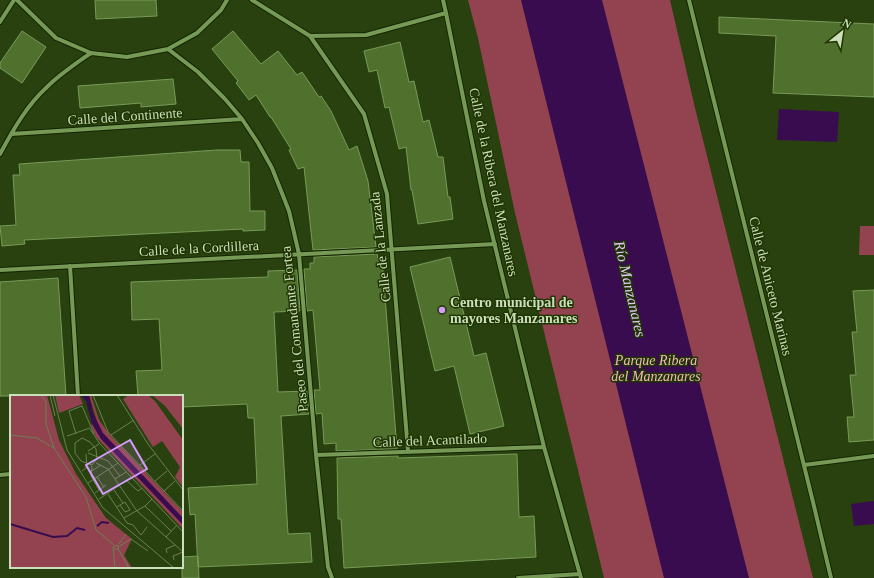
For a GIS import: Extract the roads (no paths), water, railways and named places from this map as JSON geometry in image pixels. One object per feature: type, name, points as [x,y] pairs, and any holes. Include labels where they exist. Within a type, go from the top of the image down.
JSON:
[{"type":"street","points":[[0,22],[14,0]]},
{"type":"street","points":[[17,0],[56,38],[90,53],[127,57],[168,49],[197,33],[221,10],[227,0]]},
{"type":"street","name":"Calle de la Lanzada","points":[[252,0],[310,36],[364,114],[387,194],[393,249],[408,451]]},
{"type":"street","name":"Calle de la Ribera del Manzanares","points":[[443,0],[484,201],[544,447],[580,576]]},
{"type":"street","name":"Calle de Aniceto Marinas","points":[[689,0],[831,578]]},
{"type":"street","points":[[310,36],[366,35],[446,14]]},
{"type":"street","name":"Paseo del Comandante Fortea","points":[[168,49],[198,72],[225,99],[242,119],[272,168],[289,211],[299,254],[316,454],[328,567],[332,578]]},
{"type":"street","points":[[0,154],[11,134],[32,103],[46,87],[90,53]]},
{"type":"street","name":"Calle del Continente","points":[[11,134],[242,119]]},
{"type":"street","name":"Calle de la Cordillera","points":[[0,270],[495,244]]},
{"type":"street","points":[[70,266],[78,395]]},
{"type":"street","name":"Calle del Acantilado","points":[[316,454],[544,447]]},
{"type":"street","points":[[804,465],[874,456]]},
{"type":"street","points":[[0,475],[10,474]]},
{"type":"street","points":[[518,578],[580,576]]},
{"type":"water","name":"Río Manzanares","points":[[521,0],[602,0],[749,578],[664,578]]},
{"type":"water","points":[[779,109],[839,112],[837,142],[777,140]]},
{"type":"water","points":[[874,501],[874,524],[854,526],[851,504]]},
{"type":"place","name":"Centro municipal de mayores Manzanares","points":[[442,310]]},
{"type":"park label","name":"Parque Ribera del Manzanares","points":[[656,368]]}]
